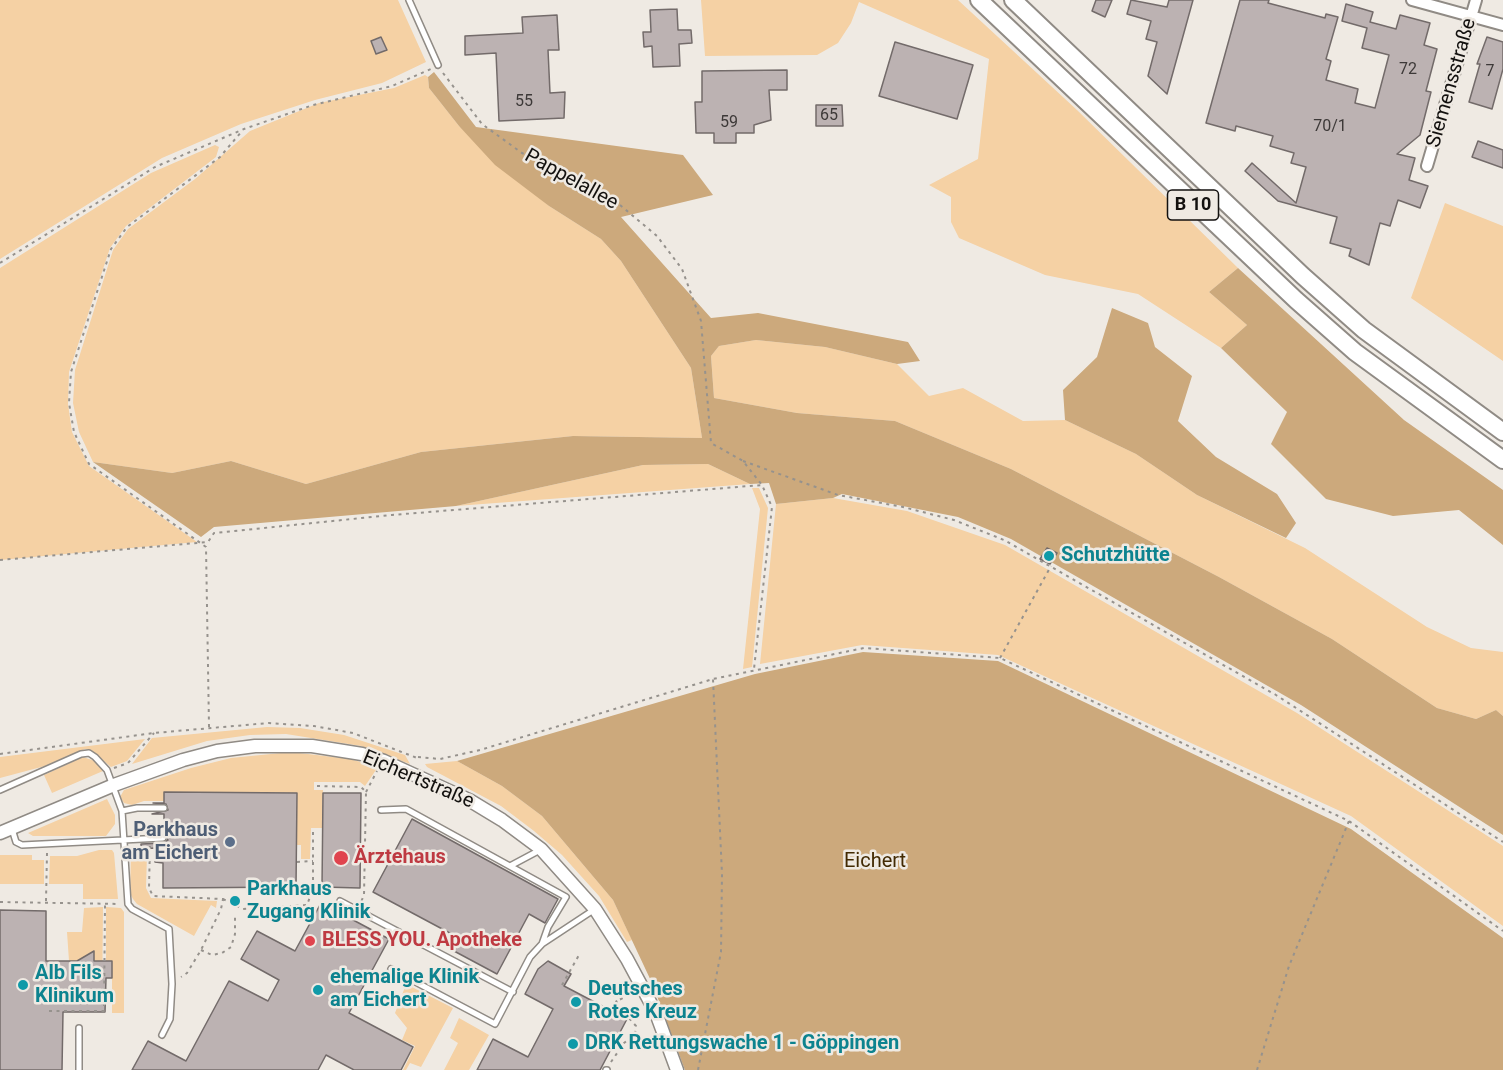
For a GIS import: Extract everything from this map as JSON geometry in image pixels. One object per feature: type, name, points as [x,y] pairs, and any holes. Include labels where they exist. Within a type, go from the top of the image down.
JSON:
[{"type":"highway","name":"B 10","points":[[979,0],[1296,300],[1355,352],[1503,460]]},
{"type":"highway","name":"B 10","points":[[1013,0],[1303,276],[1364,330],[1503,432]]},
{"type":"street","points":[[1412,0],[1503,24]]},
{"type":"street","name":"Siemensstraße","points":[[1427,166],[1476,0]]},
{"type":"street","name":"Eichertstraße","points":[[6,831],[114,785],[216,751],[283,745],[337,749],[384,761],[469,800],[502,820],[541,849],[595,909],[656,1013],[677,1070]]},
{"type":"lane","points":[[409,0],[438,65]]},
{"type":"lane","points":[[0,790],[81,754],[89,753],[107,770],[122,811],[122,839],[128,904],[132,909],[169,930],[172,984],[170,1020],[162,1035]]},
{"type":"lane","points":[[122,811],[137,807],[164,807]]},
{"type":"lane","points":[[381,810],[406,809],[566,897],[548,927],[542,944]]},
{"type":"lane","points":[[6,831],[22,845],[101,843],[122,839],[164,838]]},
{"type":"lane","points":[[510,866],[541,849]]},
{"type":"lane","points":[[340,901],[513,992]]},
{"type":"lane","points":[[391,969],[495,1024],[530,957],[542,944],[595,909]]},
{"type":"lane","points":[[79,1028],[79,1070]]},
{"type":"path","points":[[0,263],[155,167],[244,129],[313,105],[392,86],[438,65]]},
{"type":"path","name":"Pappelallee","points":[[438,65],[453,89],[482,124],[522,153],[608,195],[657,236],[682,269],[700,321],[711,443],[743,461]]},
{"type":"path","points":[[209,728],[206,547],[89,464],[74,432],[69,403],[71,372],[111,249],[127,227],[219,157],[244,129]]},
{"type":"path","points":[[743,461],[762,485],[772,507],[754,669]]},
{"type":"path","points":[[743,461],[838,495],[903,507],[954,520],[1004,540],[1276,696],[1503,842]]},
{"type":"path","points":[[0,560],[201,543],[208,542],[214,533],[392,515],[762,485]]},
{"type":"path","points":[[1000,658],[1051,566]]},
{"type":"path","points":[[418,757],[440,759],[480,750],[713,679],[864,648],[1000,658],[1349,821],[1503,931]]},
{"type":"path","points":[[698,1070],[721,952],[722,874],[713,679]]},
{"type":"path","points":[[107,770],[128,764],[154,733]]},
{"type":"path","points":[[357,910],[364,895],[366,792],[378,770]]},
{"type":"path","points":[[317,786],[361,787],[366,792]]},
{"type":"path","points":[[1257,1070],[1289,966],[1349,821]]},
{"type":"path","points":[[150,846],[149,888],[153,896],[222,899],[243,909],[307,905],[313,889],[313,831]]},
{"type":"path","points":[[46,902],[47,853]]},
{"type":"path","points":[[297,862],[313,861]]},
{"type":"path","points":[[172,984],[187,973],[201,950],[220,909],[222,899]]},
{"type":"path","points":[[0,902],[128,904]]},
{"type":"path","points":[[49,1011],[104,1011],[105,904]]},
{"type":"path","points":[[201,950],[212,955],[222,953],[231,946],[234,941],[235,914]]},
{"type":"path","points":[[562,985],[579,955]]},
{"type":"path","points":[[611,1011],[617,1001],[644,990]]},
{"type":"path","points":[[606,1070],[624,1043],[635,1034],[636,1026],[612,992]]},
{"type":"shaded area","points":[[0,0],[398,0],[426,62],[382,83],[315,100],[241,124],[162,158],[0,259]]},
{"type":"shaded area","points":[[701,0],[958,0],[1077,110],[1238,268],[1209,292],[1247,325],[1221,348],[1138,294],[1045,275],[959,238],[951,222],[951,197],[929,185],[978,159],[989,59],[859,2],[851,23],[838,43],[817,55],[705,56]]},
{"type":"shaded area","points":[[425,75],[428,77],[429,88],[459,126],[549,206],[601,239],[621,261],[691,368],[702,438],[573,436],[421,452],[306,484],[231,461],[172,473],[93,462],[79,432],[73,403],[75,370],[113,250],[128,229],[195,179],[250,131],[319,103],[394,88]]},
{"type":"shaded area","points":[[215,145],[219,147],[216,157],[126,226],[110,248],[69,372],[68,404],[72,432],[89,466],[197,542],[0,560],[0,268],[151,173]]},
{"type":"shaded area","points":[[1445,203],[1503,226],[1503,361],[1411,298]]},
{"type":"shaded area","points":[[756,340],[825,347],[897,364],[929,396],[963,388],[1023,421],[1065,420],[1136,454],[1197,495],[1305,548],[1427,627],[1471,648],[1503,652],[1503,716],[1496,710],[1476,719],[1437,708],[1332,639],[1219,577],[1011,469],[895,421],[797,413],[714,398],[711,356],[719,346]]},
{"type":"shaded area","points":[[708,464],[750,484],[456,506],[643,465]]},
{"type":"shaded area","points":[[752,488],[759,488],[768,508],[752,667],[743,669],[760,509]]},
{"type":"shaded area","points":[[833,498],[907,511],[1005,545],[1297,713],[1503,846],[1503,926],[1351,816],[998,655],[862,645],[760,664],[776,504]]},
{"type":"shaded area","points":[[267,727],[300,728],[344,735],[405,755],[410,764],[361,746],[286,734],[250,735],[207,741],[132,764],[152,738]]},
{"type":"shaded area","points":[[145,739],[127,761],[111,767],[91,750],[85,749],[45,766],[0,778],[0,757]]},
{"type":"shaded area","points":[[291,752],[350,759],[378,767],[365,786],[360,782],[314,782],[314,790],[323,790],[322,828],[311,828],[310,859],[301,859],[301,845],[297,845],[297,793],[164,792],[164,801],[144,801],[132,805],[124,803],[120,797],[124,790],[191,768],[231,758]]},
{"type":"shaded area","points":[[83,757],[95,761],[103,771],[52,793],[44,775]]},
{"type":"shaded area","points":[[457,761],[502,786],[542,816],[613,900],[632,940],[627,942],[599,896],[562,855],[534,831],[501,806],[425,764]]},
{"type":"shaded area","points":[[107,799],[115,815],[115,824],[106,836],[33,836],[28,833]]},
{"type":"shaded area","points":[[99,850],[112,850],[114,853],[118,899],[83,899],[83,884],[49,884],[50,856],[77,856]]},
{"type":"shaded area","points":[[131,852],[147,854],[146,888],[151,898],[217,901],[216,908],[211,905],[194,936],[137,904],[133,899],[130,893]]},
{"type":"shaded area","points":[[0,855],[32,855],[32,860],[44,860],[44,884],[0,884]]},
{"type":"shaded area","points":[[103,907],[102,1010],[46,1010],[46,961],[69,961],[67,932],[82,932],[84,908]]},
{"type":"shaded area","points":[[106,907],[121,908],[124,912],[124,1013],[112,1013],[112,978],[106,978]]},
{"type":"shaded area","points":[[408,985],[453,1008],[421,1067],[410,1063],[406,1070],[403,1070],[415,1046],[402,1040],[407,1028],[395,1013],[405,987]]},
{"type":"shaded area","points":[[459,1018],[489,1035],[469,1070],[444,1070],[458,1043],[450,1038]]},
{"type":"green space","points":[[434,72],[476,127],[683,155],[713,195],[621,217],[711,318],[758,313],[908,342],[920,361],[897,364],[825,347],[756,340],[719,346],[711,356],[714,398],[797,413],[895,421],[1011,469],[1219,577],[1332,639],[1437,708],[1476,719],[1496,710],[1503,716],[1503,835],[1301,705],[1011,539],[958,517],[842,494],[833,498],[776,504],[769,483],[750,484],[708,464],[643,465],[456,506],[214,527],[201,537],[93,462],[172,473],[231,461],[306,484],[421,452],[573,436],[702,438],[691,368],[621,261],[601,239],[549,206],[495,165],[459,126],[429,88],[428,77]]},
{"type":"green space","points":[[1238,268],[1404,420],[1503,490],[1503,545],[1459,510],[1393,516],[1326,499],[1271,444],[1287,412],[1221,348],[1247,325],[1209,292]]},
{"type":"green space","points":[[1112,308],[1148,323],[1155,347],[1192,376],[1178,421],[1216,457],[1277,494],[1296,523],[1286,538],[1197,495],[1136,454],[1065,420],[1063,390],[1097,357]]},
{"type":"green space","name":"Eichert","points":[[863,652],[998,661],[1351,829],[1503,938],[1503,1070],[685,1070],[652,983],[613,900],[542,816],[502,786],[457,761],[755,674]]},
{"type":"building","points":[[1096,0],[1112,0],[1105,17],[1092,11]]},
{"type":"building","points":[[1131,0],[1167,7],[1169,0],[1193,0],[1167,94],[1148,76],[1157,42],[1146,39],[1151,21],[1127,14]]},
{"type":"building","points":[[1240,0],[1269,0],[1268,3],[1325,18],[1326,14],[1338,17],[1326,59],[1331,61],[1326,80],[1358,89],[1355,103],[1375,108],[1389,55],[1362,48],[1367,28],[1342,21],[1346,4],[1373,12],[1370,22],[1396,29],[1400,15],[1430,23],[1424,45],[1437,49],[1426,91],[1431,92],[1420,135],[1397,154],[1415,158],[1409,180],[1428,186],[1420,208],[1398,200],[1390,226],[1380,223],[1369,265],[1349,256],[1351,249],[1330,243],[1337,217],[1278,201],[1245,171],[1252,163],[1296,203],[1306,167],[1291,163],[1294,153],[1270,146],[1273,136],[1236,126],[1235,131],[1206,123]]},
{"type":"building","points":[[677,9],[678,30],[691,30],[692,43],[679,44],[680,66],[653,67],[652,46],[644,47],[643,32],[651,32],[650,10]]},
{"type":"building","points":[[557,15],[559,50],[548,50],[550,93],[565,92],[564,118],[499,121],[496,53],[465,55],[465,36],[523,33],[522,17]]},
{"type":"building","points":[[381,37],[387,50],[376,54],[371,41]]},
{"type":"building","points":[[1487,37],[1503,42],[1503,69],[1492,109],[1469,102],[1480,64],[1477,64]]},
{"type":"building","points":[[895,42],[973,65],[957,119],[879,96]]},
{"type":"building","points":[[787,70],[787,90],[769,90],[771,120],[754,125],[754,133],[736,133],[736,143],[714,143],[714,133],[696,133],[695,102],[702,102],[702,71]]},
{"type":"building","points":[[816,105],[842,105],[843,126],[816,126]]},
{"type":"building","points":[[1478,141],[1503,150],[1503,168],[1472,157]]},
{"type":"building","name":"Schutzhütte","points":[[1047,548],[1057,553],[1050,564],[1040,559]]},
{"type":"building","name":"Parkhaus am Eichert","points":[[164,792],[297,793],[296,887],[163,888],[163,863],[155,862],[155,848],[141,849],[141,844],[163,843],[168,840],[164,833],[164,814],[152,814],[168,810],[166,804],[153,803],[164,803]]},
{"type":"building","name":"Ärztehaus","points":[[323,793],[361,793],[360,888],[322,887]]},
{"type":"building","points":[[412,819],[558,899],[545,923],[529,914],[497,974],[454,951],[461,939],[373,892]]},
{"type":"building","name":"ehemalige Klinik am Eichert","points":[[321,903],[389,939],[349,1013],[413,1047],[401,1070],[354,1070],[326,1055],[318,1070],[132,1070],[148,1041],[186,1061],[229,981],[268,1001],[279,980],[241,959],[257,931],[295,951]]},
{"type":"building","name":"Alb Fils Klinikum","points":[[0,910],[46,911],[46,961],[77,961],[94,951],[94,961],[112,961],[112,978],[106,978],[105,1012],[63,1012],[62,1070],[0,1070]]},
{"type":"building","points":[[548,961],[571,974],[564,986],[627,1019],[600,1070],[477,1070],[493,1039],[528,1057],[553,1009],[525,994],[538,969]]},
{"type":"place","name":"Schutzhütte","points":[[1049,556]]},
{"type":"place","name":"Parkhaus am Eichert","points":[[230,842]]},
{"type":"place","name":"Ärztehaus","points":[[341,858]]},
{"type":"place","name":"Parkhaus Zugang Klinik","points":[[235,901]]},
{"type":"place","name":"BLESS YOU. Apotheke","points":[[310,941]]},
{"type":"place","name":"Alb Fils Klinikum","points":[[23,985]]},
{"type":"place","name":"ehemalige Klinik am Eichert","points":[[318,990]]},
{"type":"place","name":"Deutsches Rotes Kreuz","points":[[576,1002]]},
{"type":"place","name":"DRK Rettungswache 1 - Göppingen","points":[[573,1044]]}]
